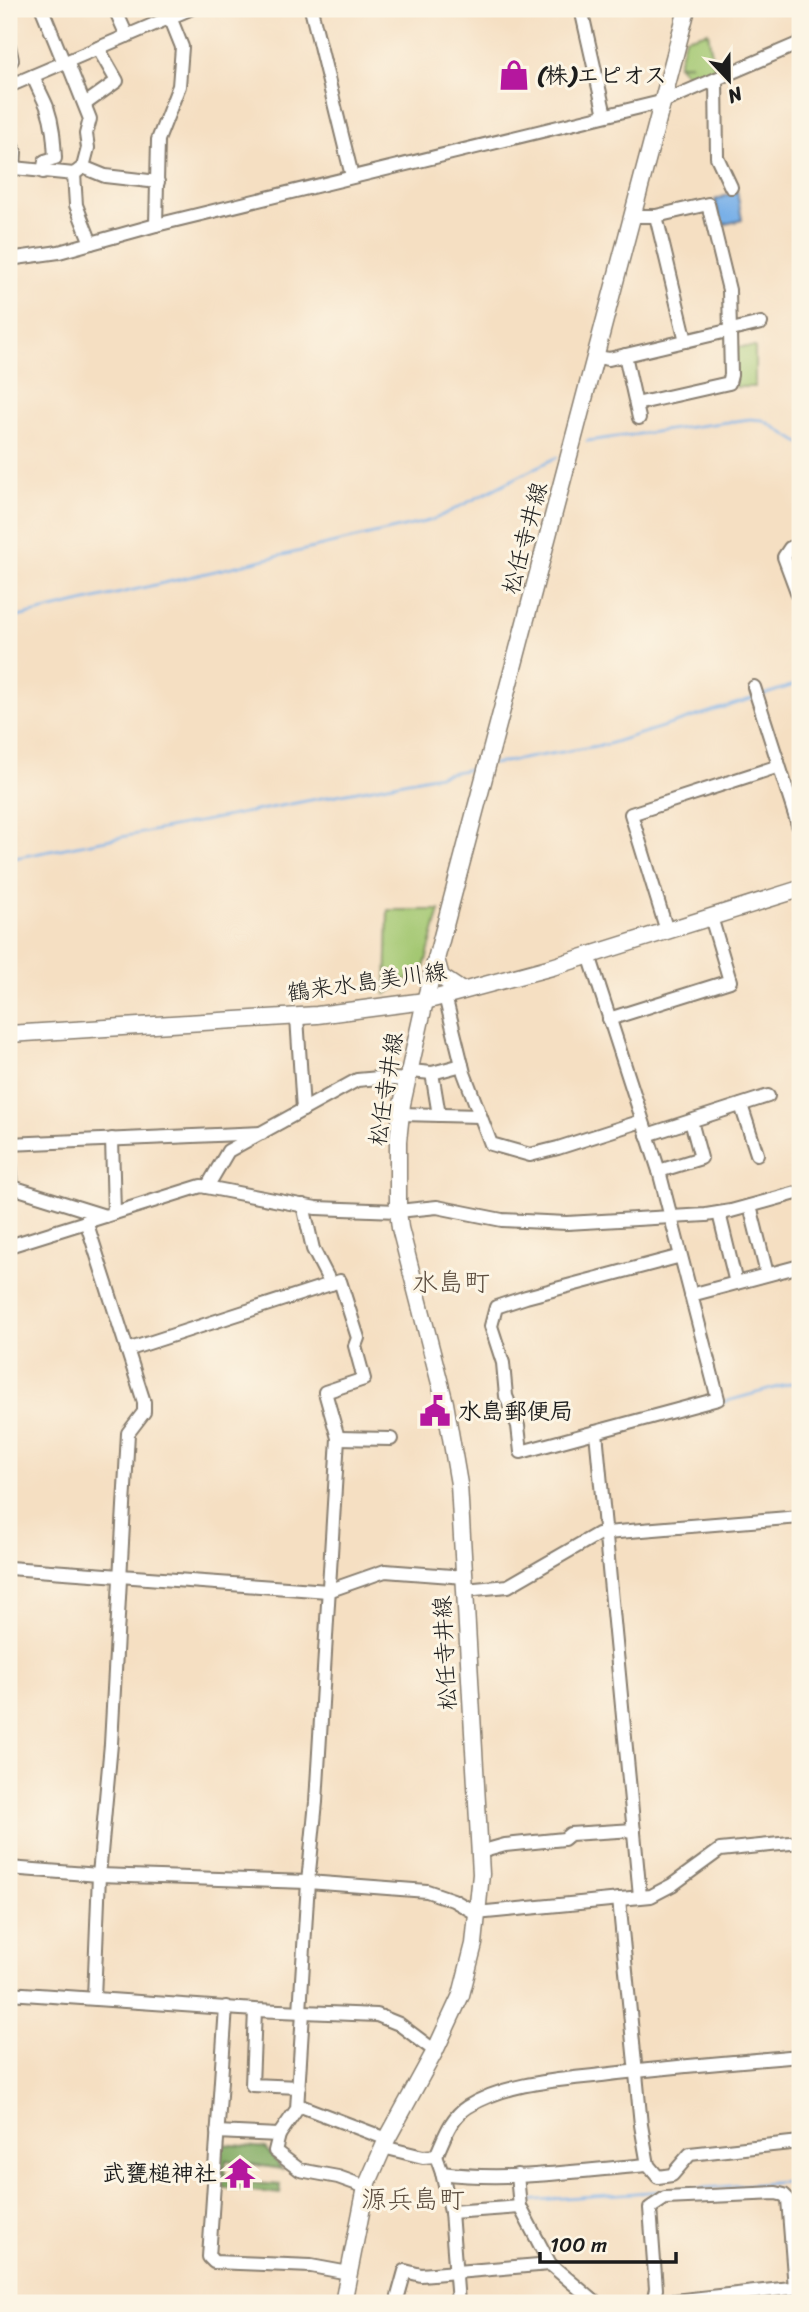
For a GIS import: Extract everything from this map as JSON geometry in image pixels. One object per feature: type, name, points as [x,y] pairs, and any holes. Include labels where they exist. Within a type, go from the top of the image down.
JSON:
[{"type":"main road","name":"松任寺井線","points":[[343,2303],[366,2187],[385,2143],[435,2051],[461,1995],[474,1944],[481,1874],[459,1484],[445,1403],[400,1228],[398,1141],[401,1114],[425,1001],[687,9]]},
{"type":"main road","name":"鶴来水島美川線","points":[[9,1034],[297,1017],[425,1001],[589,956],[800,890]]},
{"type":"main road","points":[[436,959],[441,977],[462,991]]},
{"type":"main road","points":[[393,1006],[412,1019],[419,1030]]},
{"type":"street","points":[[43,9],[90,119],[86,134],[88,148],[79,171],[76,205],[91,243]]},
{"type":"street","points":[[115,9],[127,36]]},
{"type":"street","points":[[9,86],[190,9]]},
{"type":"street","points":[[311,9],[352,176]]},
{"type":"street","points":[[581,9],[605,115]]},
{"type":"street","points":[[156,225],[159,140],[179,86],[182,47],[170,17]]},
{"type":"street","points":[[9,259],[59,252],[352,176],[664,101],[800,43]]},
{"type":"street","points":[[9,46],[12,60],[9,64]]},
{"type":"street","points":[[85,104],[117,81],[98,48]]},
{"type":"street","points":[[33,76],[46,103],[54,131],[55,158],[45,161],[43,172]]},
{"type":"street","points":[[716,79],[717,157],[731,187]]},
{"type":"street","points":[[9,140],[15,152],[11,168],[43,172],[79,171],[158,182]]},
{"type":"street","points":[[633,216],[656,216],[708,204],[729,290],[731,375],[729,383],[636,404]]},
{"type":"street","points":[[656,216],[686,341]]},
{"type":"street","points":[[597,357],[609,359],[761,323]]},
{"type":"street","points":[[625,355],[639,418]]},
{"type":"street","points":[[800,544],[790,548],[784,557],[800,600]]},
{"type":"street","points":[[756,693],[800,831]]},
{"type":"street","points":[[667,931],[631,814],[779,766]]},
{"type":"street","points":[[609,1019],[730,981],[711,917]]},
{"type":"street","points":[[589,956],[659,1171],[671,1217],[718,1399],[521,1452],[518,1426],[506,1396],[503,1363],[491,1326],[496,1307],[681,1256]]},
{"type":"street","points":[[445,996],[462,1065],[491,1144],[530,1155],[558,1149],[642,1121]]},
{"type":"street","points":[[297,1017],[303,1110]]},
{"type":"street","points":[[207,1187],[228,1151],[357,1080],[432,1073],[462,1065]]},
{"type":"street","points":[[432,1073],[439,1115]]},
{"type":"street","points":[[647,1135],[768,1096]]},
{"type":"street","points":[[741,1105],[757,1154]]},
{"type":"street","points":[[401,1114],[480,1116]]},
{"type":"street","points":[[659,1171],[701,1158],[691,1121]]},
{"type":"street","points":[[9,1144],[262,1133]]},
{"type":"street","points":[[109,1214],[111,1139]]},
{"type":"street","points":[[9,1150],[12,1187],[109,1214]]},
{"type":"street","points":[[9,1246],[189,1188],[207,1187],[303,1205],[353,1210],[398,1211],[438,1207],[502,1220],[568,1223],[719,1213],[800,1192]]},
{"type":"street","points":[[303,1205],[313,1249],[331,1284]]},
{"type":"street","points":[[750,1206],[767,1274]]},
{"type":"street","points":[[719,1213],[736,1283]]},
{"type":"street","points":[[86,1222],[144,1402],[144,1412],[128,1433],[111,1744],[99,1875],[94,1998]]},
{"type":"street","points":[[691,1295],[800,1266]]},
{"type":"street","points":[[127,1350],[340,1281],[358,1338],[355,1346],[364,1379],[324,1392],[338,1438],[316,1802],[308,1882],[298,2105],[279,2135],[275,2151],[300,2170],[338,2177],[366,2187]]},
{"type":"street","points":[[596,1432],[640,1896]]},
{"type":"street","points":[[338,1438],[391,1440]]},
{"type":"street","points":[[9,1568],[328,1591],[385,1571],[464,1583],[508,1586],[598,1534],[606,1532],[800,1517]]},
{"type":"street","points":[[480,1852],[505,1844],[564,1839],[570,1834],[634,1830]]},
{"type":"street","points":[[9,1868],[99,1875],[308,1882],[427,1891],[453,1899],[476,1913],[651,1896],[663,1892],[719,1850],[800,1842]]},
{"type":"street","points":[[619,1899],[640,2125],[648,2165],[658,2177],[672,2175],[690,2154],[800,2142]]},
{"type":"street","points":[[9,1993],[255,2010],[377,2015],[399,2024],[435,2051]]},
{"type":"street","points":[[226,2007],[209,2257],[214,2262],[311,2266],[349,2273]]},
{"type":"street","points":[[255,2010],[252,2085],[299,2087]]},
{"type":"street","points":[[458,2303],[451,2212],[436,2157],[452,2120],[466,2108],[489,2096],[516,2088],[561,2080],[800,2056]]},
{"type":"street","points":[[298,2105],[385,2143],[423,2157],[436,2157]]},
{"type":"street","points":[[217,2132],[279,2135]]},
{"type":"street","points":[[442,2173],[462,2176],[516,2175],[648,2165]]},
{"type":"street","points":[[516,2175],[520,2207],[550,2264],[596,2303]]},
{"type":"street","points":[[776,2193],[784,2195],[788,2199],[798,2288],[653,2302],[656,2289],[650,2208],[666,2198],[776,2193]]},
{"type":"street","points":[[451,2212],[520,2207]]},
{"type":"street","points":[[399,2303],[398,2296],[405,2271],[421,2275],[550,2264]]},
{"type":"green space","points":[[708,32],[715,72],[693,81],[678,65],[691,64],[678,64],[685,38]]},
{"type":"green space","points":[[734,347],[755,347],[755,387],[735,387]]},
{"type":"green space","points":[[388,910],[440,910],[424,968],[386,994]]},
{"type":"green space","points":[[222,2144],[266,2148],[282,2169],[226,2160],[225,2181],[281,2185],[280,2194],[218,2187]]},
{"type":"water","points":[[737,191],[742,220],[721,225],[715,200]]},
{"type":"waterway","points":[[587,441],[750,419],[763,420],[800,443]]},
{"type":"waterway","points":[[9,619],[425,522],[557,457]]},
{"type":"waterway","points":[[760,696],[800,683]]},
{"type":"waterway","points":[[493,764],[608,744],[754,698]]},
{"type":"waterway","points":[[9,859],[480,767]]},
{"type":"waterway","points":[[720,1403],[800,1381]]},
{"type":"waterway","points":[[524,2201],[800,2181]]},
{"type":"waterway","points":[[772,2303],[800,2301]]},
{"type":"waterway","points":[[534,2303],[545,2303]]},
{"type":"place","name":"(株)エピオス","points":[[514,75]]},
{"type":"place","name":"水島郵便局","points":[[435,1411]]},
{"type":"place","name":"武甕槌神社","points":[[240,2173]]},
{"type":"district","name":"水島町","points":[[451,1282]]},
{"type":"district","name":"源兵島町","points":[[413,2199]]}]
